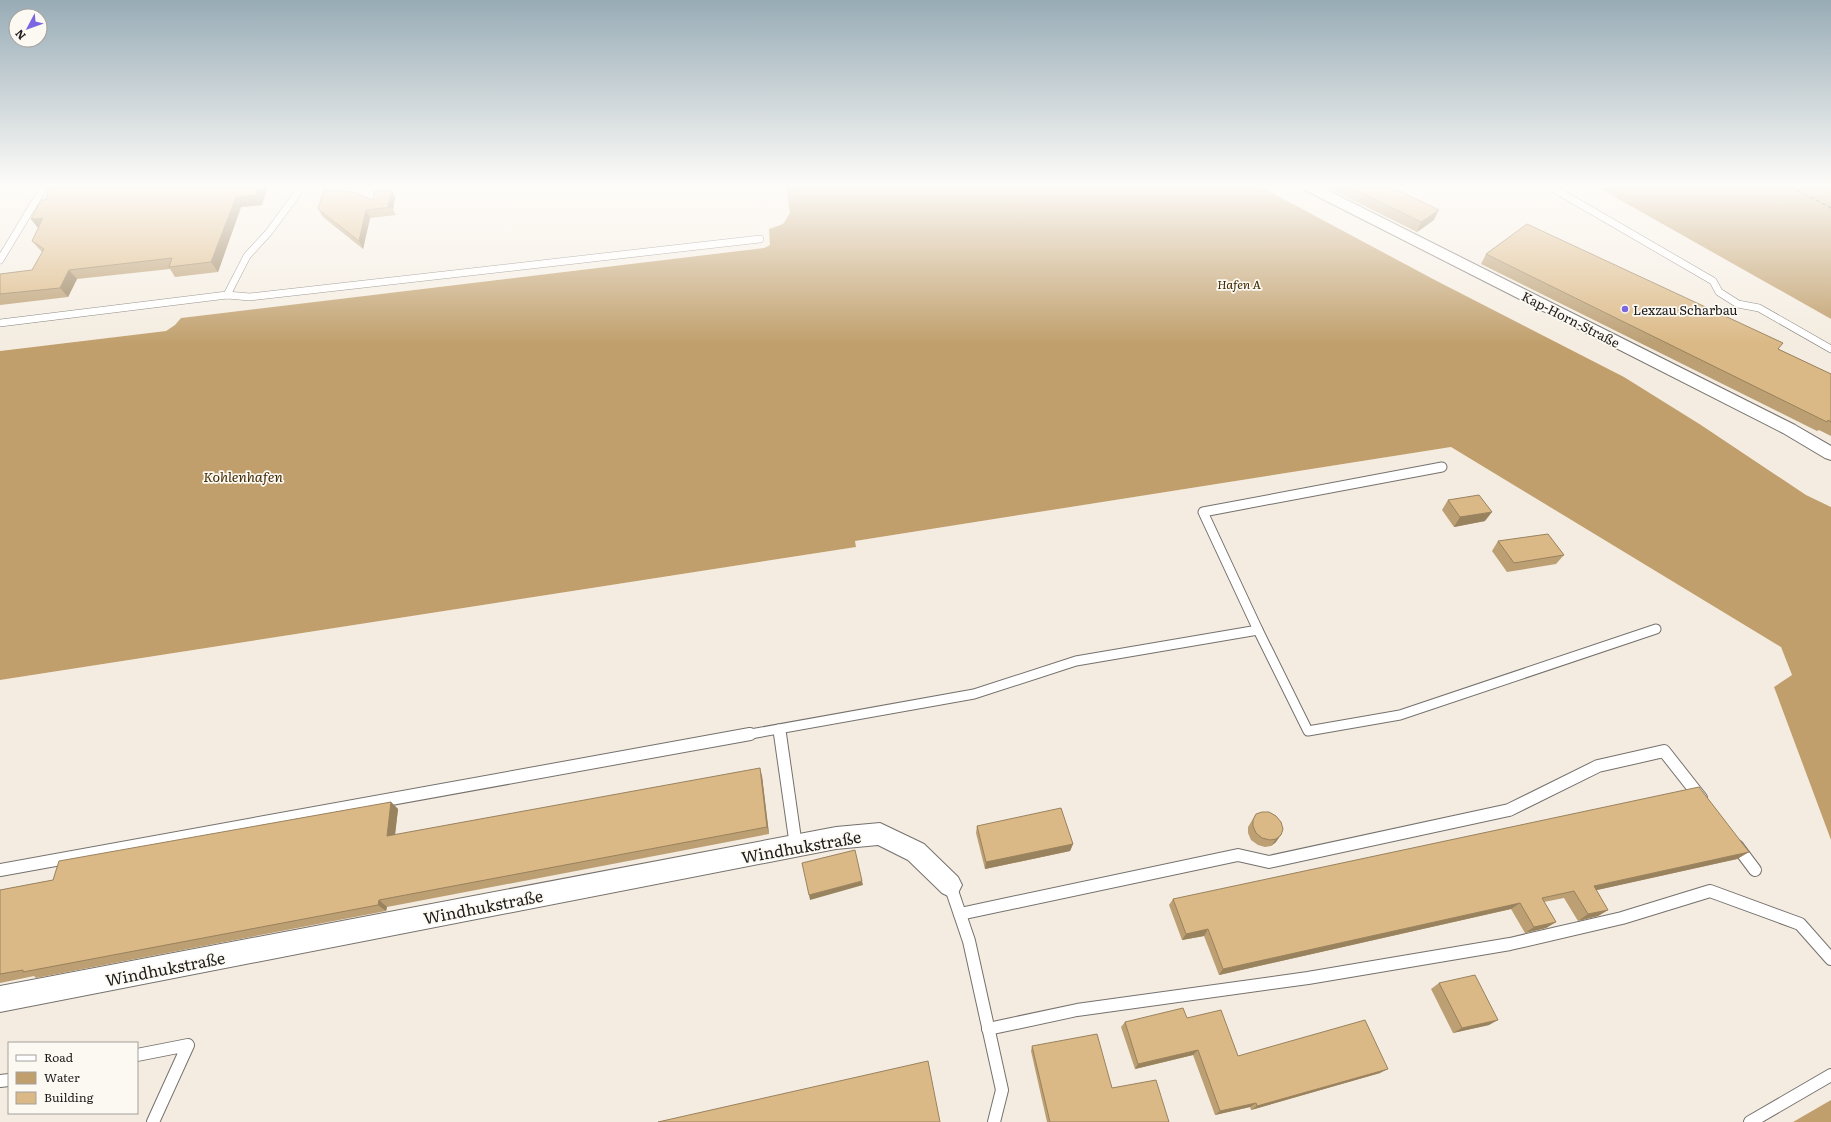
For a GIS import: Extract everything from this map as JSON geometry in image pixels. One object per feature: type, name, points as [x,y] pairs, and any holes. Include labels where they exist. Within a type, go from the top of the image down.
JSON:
[{"type":"street","name":"Kap-Horn-Straße","points":[[1413,239],[1782,426],[1831,454]]},
{"type":"street","name":"Windhukstraße","points":[[0,999],[836,838],[880,834],[916,852],[950,885]]},
{"type":"lane","points":[[0,260],[12,239]]},
{"type":"lane","points":[[228,294],[247,256],[262,239]]},
{"type":"lane","points":[[0,323],[228,294],[250,297],[757,239]]},
{"type":"lane","points":[[1641,239],[1713,281],[1718,292],[1738,304],[1759,308],[1831,349]]},
{"type":"lane","points":[[1442,467],[1203,512],[1258,630],[1308,731],[1400,715],[1656,629]]},
{"type":"lane","points":[[0,870],[974,694],[1076,661],[1258,630]]},
{"type":"lane","points":[[779,729],[796,846]]},
{"type":"lane","points":[[960,914],[1238,854],[1269,862],[1509,810],[1598,766],[1664,750],[1706,804]]},
{"type":"lane","points":[[1733,840],[1755,870]]},
{"type":"lane","points":[[950,885],[969,941],[1002,1090],[994,1122]]},
{"type":"lane","points":[[988,1029],[1077,1010],[1308,978],[1510,944],[1622,918],[1710,891],[1800,924],[1831,959]]},
{"type":"lane","points":[[138,1055],[188,1045],[153,1122]]},
{"type":"lane","points":[[1750,1122],[1831,1076]]},
{"type":"shaded area","points":[[0,239],[770,239],[771,245],[764,248],[181,318],[175,325],[166,331],[0,351]]},
{"type":"shaded area","points":[[1359,239],[1690,239],[1831,319],[1831,507],[1806,495],[1701,425],[1624,377]]},
{"type":"shaded area","points":[[1451,447],[1781,647],[1792,675],[1774,687],[1831,840],[1831,1100],[1793,1122],[0,1122],[0,680],[856,547],[855,541]]},
{"type":"water","name":"Kohlenhafen","points":[[770,239],[1359,239],[1624,377],[1701,425],[1806,495],[1831,507],[1831,840],[1774,687],[1792,675],[1781,647],[1451,447],[855,541],[856,547],[0,680],[0,351],[166,331],[175,325],[181,318],[764,248],[770,245]]},
{"type":"water","points":[[1690,239],[1831,239],[1831,319]]},
{"type":"water","points":[[1831,1100],[1831,1122],[1793,1122]]},
{"type":"building","points":[[33,239],[220,239],[211,262],[169,267],[172,258],[69,270],[60,288],[0,294],[0,274],[32,270],[44,249],[32,241]]},
{"type":"building","name":"Lexzau Scharbau","points":[[1506,239],[1560,239],[1783,343],[1778,349],[1831,374],[1831,422],[1828,420],[1827,422],[1486,254]]},
{"type":"building","points":[[1479,495],[1492,512],[1460,517],[1448,500]]},
{"type":"building","points":[[1548,534],[1564,555],[1514,563],[1498,541]]},
{"type":"building","points":[[760,768],[767,827],[379,900],[378,905],[23,972],[23,970],[0,974],[0,890],[53,880],[59,861],[391,802],[387,836]]},
{"type":"building","points":[[1699,787],[1749,852],[1594,886],[1608,910],[1588,914],[1574,891],[1542,898],[1556,922],[1534,927],[1520,903],[1223,969],[1208,929],[1186,934],[1173,899]]},
{"type":"building","points":[[1061,808],[1073,844],[986,862],[977,826]]},
{"type":"building","points":[[1269,812],[1276,816],[1281,822],[1283,829],[1281,835],[1276,839],[1270,840],[1262,838],[1256,833],[1253,826],[1253,820],[1256,814]]},
{"type":"building","points":[[855,850],[862,881],[809,895],[802,863]]},
{"type":"building","points":[[1475,975],[1498,1020],[1462,1028],[1439,983]]},
{"type":"building","points":[[1183,1008],[1187,1018],[1221,1010],[1238,1056],[1365,1020],[1388,1069],[1257,1106],[1256,1103],[1220,1111],[1198,1050],[1138,1064],[1125,1022]]},
{"type":"building","points":[[1097,1034],[1112,1088],[1156,1080],[1169,1122],[1050,1122],[1032,1046]]},
{"type":"building","points":[[928,1061],[940,1122],[658,1122]]},
{"type":"place","name":"Lexzau Scharbau","points":[[1625,309]]},
{"type":"water label","name":"Hafen A","points":[[1239,284]]}]
